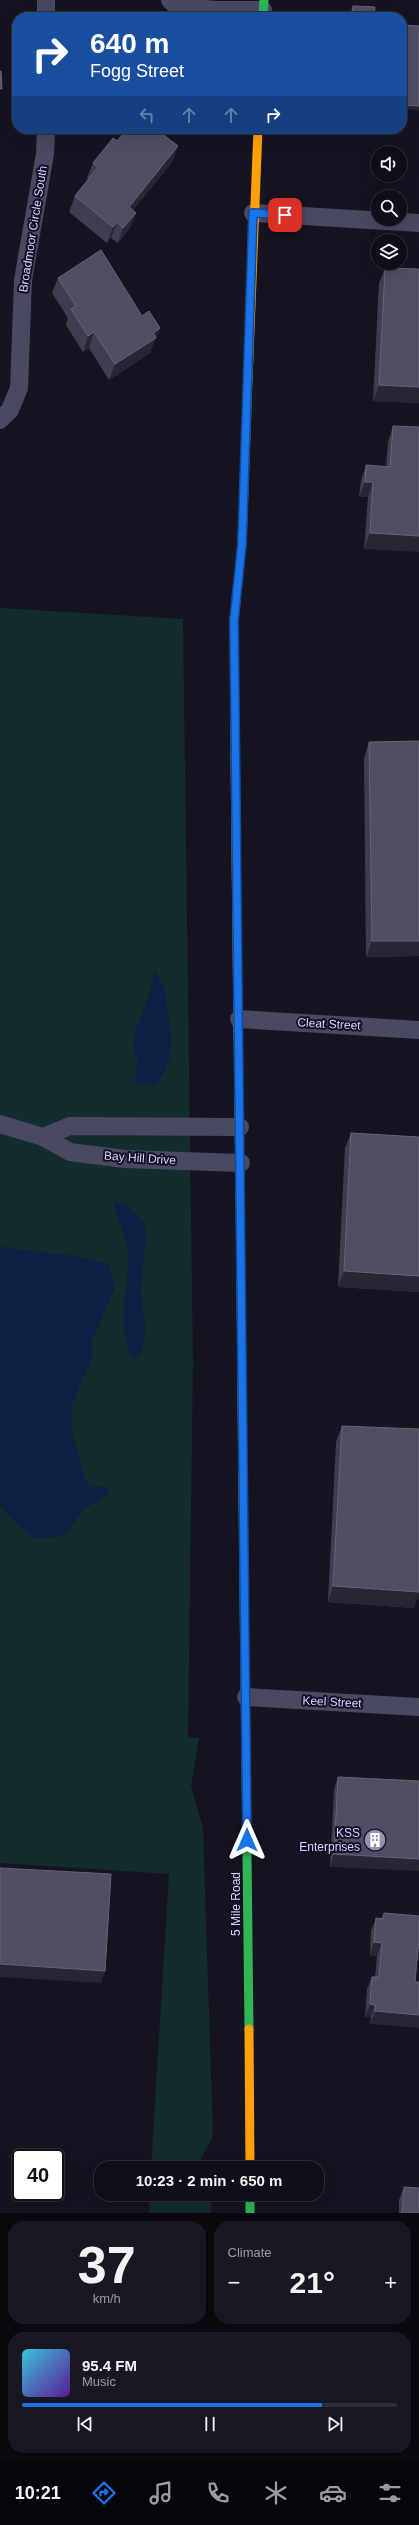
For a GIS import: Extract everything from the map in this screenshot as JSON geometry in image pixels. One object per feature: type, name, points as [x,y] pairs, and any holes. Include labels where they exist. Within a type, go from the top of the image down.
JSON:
[{"type":"street","points":[[46,0],[46,12]]},
{"type":"street","points":[[170,0],[177,7],[217,10],[263,9]]},
{"type":"street","name":"Broadmoor Circle South","points":[[0,420],[10,410],[19,388],[23,280],[45,154],[46,134]]},
{"type":"street","name":"5 Mile Road","points":[[250,2161],[241,1163],[234,620],[242,544],[253,213],[258,134]]},
{"type":"street","points":[[253,213],[419,222]]},
{"type":"street","name":"Cleat Street","points":[[239,1019],[419,1030]]},
{"type":"street","name":"Bay Hill Drive","points":[[0,1124],[42,1137],[70,1152],[125,1159],[241,1163]]},
{"type":"street","points":[[42,1137],[70,1126],[240,1127]]},
{"type":"street","name":"Keel Street","points":[[246,1697],[419,1707]]},
{"type":"street","points":[[250,2201],[250,2213]]},
{"type":"green space","points":[[0,608],[183,619],[193,1362],[188,1738],[199,1738],[191,1786],[203,1828],[213,2136],[200,2161],[151,2161],[169,1874],[0,1863]]},
{"type":"green space","points":[[150,2201],[211,2201],[211,2213],[149,2213]]},
{"type":"water","points":[[154,970],[163,986],[165,995],[171,1033],[171,1050],[167,1066],[157,1084],[137,1085],[135,1072],[138,1061],[133,1045],[134,1033],[151,991]]},
{"type":"water","points":[[115,1203],[125,1204],[135,1213],[143,1221],[146,1233],[141,1292],[146,1330],[142,1350],[136,1360],[129,1349],[125,1336],[124,1307],[128,1250],[116,1215]]},
{"type":"water","points":[[0,1245],[2,1247],[84,1258],[109,1265],[115,1288],[92,1340],[91,1362],[72,1403],[71,1430],[87,1484],[93,1488],[101,1486],[108,1489],[108,1494],[83,1510],[66,1534],[42,1538],[34,1537],[26,1532],[6,1513],[0,1505]]},
{"type":"building","points":[[353,6],[375,7],[374,12],[352,12]]},
{"type":"building","points":[[407,25],[419,26],[419,106],[407,105]]},
{"type":"building","points":[[1,71],[2,89],[0,89]]},
{"type":"building","points":[[123,134],[162,134],[178,146],[129,207],[136,213],[123,228],[117,222],[113,227],[75,196],[98,167],[93,163],[113,138],[117,141]]},
{"type":"building","points":[[101,250],[142,316],[149,311],[160,328],[153,333],[156,338],[115,364],[94,332],[88,336],[71,309],[76,306],[58,278]]},
{"type":"building","points":[[419,269],[419,387],[379,385],[385,270]]},
{"type":"building","points":[[393,426],[419,427],[419,536],[370,533],[373,482],[365,482],[366,465],[390,467]]},
{"type":"building","points":[[419,741],[419,941],[372,941],[369,742]]},
{"type":"building","points":[[351,1133],[419,1137],[419,1276],[344,1271]]},
{"type":"building","points":[[342,1426],[419,1429],[419,1592],[333,1586]]},
{"type":"building","name":"KSS Enterprises","points":[[338,1777],[419,1781],[419,1859],[334,1854]]},
{"type":"building","points":[[0,1868],[111,1874],[105,1971],[0,1964]]},
{"type":"building","points":[[384,1913],[419,1916],[419,1948],[415,1982],[419,1982],[419,2015],[375,2011],[375,2005],[370,2004],[372,1977],[379,1977],[382,1943],[374,1942],[376,1918],[383,1919]]},
{"type":"building","points":[[404,2187],[419,2188],[419,2213],[402,2213]]},
{"type":"traffic: fast","points":[[263,12],[264,0]]},
{"type":"traffic: fast","points":[[235,755],[234,620],[242,544],[248,380]]},
{"type":"traffic: fast","points":[[238,1032],[241,1282]]},
{"type":"traffic: fast","points":[[243,1501],[249,2029]]},
{"type":"traffic: fast","points":[[250,2201],[250,2213]]},
{"type":"traffic: slow","points":[[248,380],[258,134]]},
{"type":"traffic: slow","points":[[235,755],[238,1032]]},
{"type":"traffic: slow","points":[[241,1282],[243,1501]]},
{"type":"traffic: slow","points":[[249,2029],[250,2161]]},
{"type":"place","name":"KSS Enterprises","points":[[375,1840]]},
{"type":"route","points":[[247,1840],[234,620],[242,544],[253,213],[285,215]]}]
